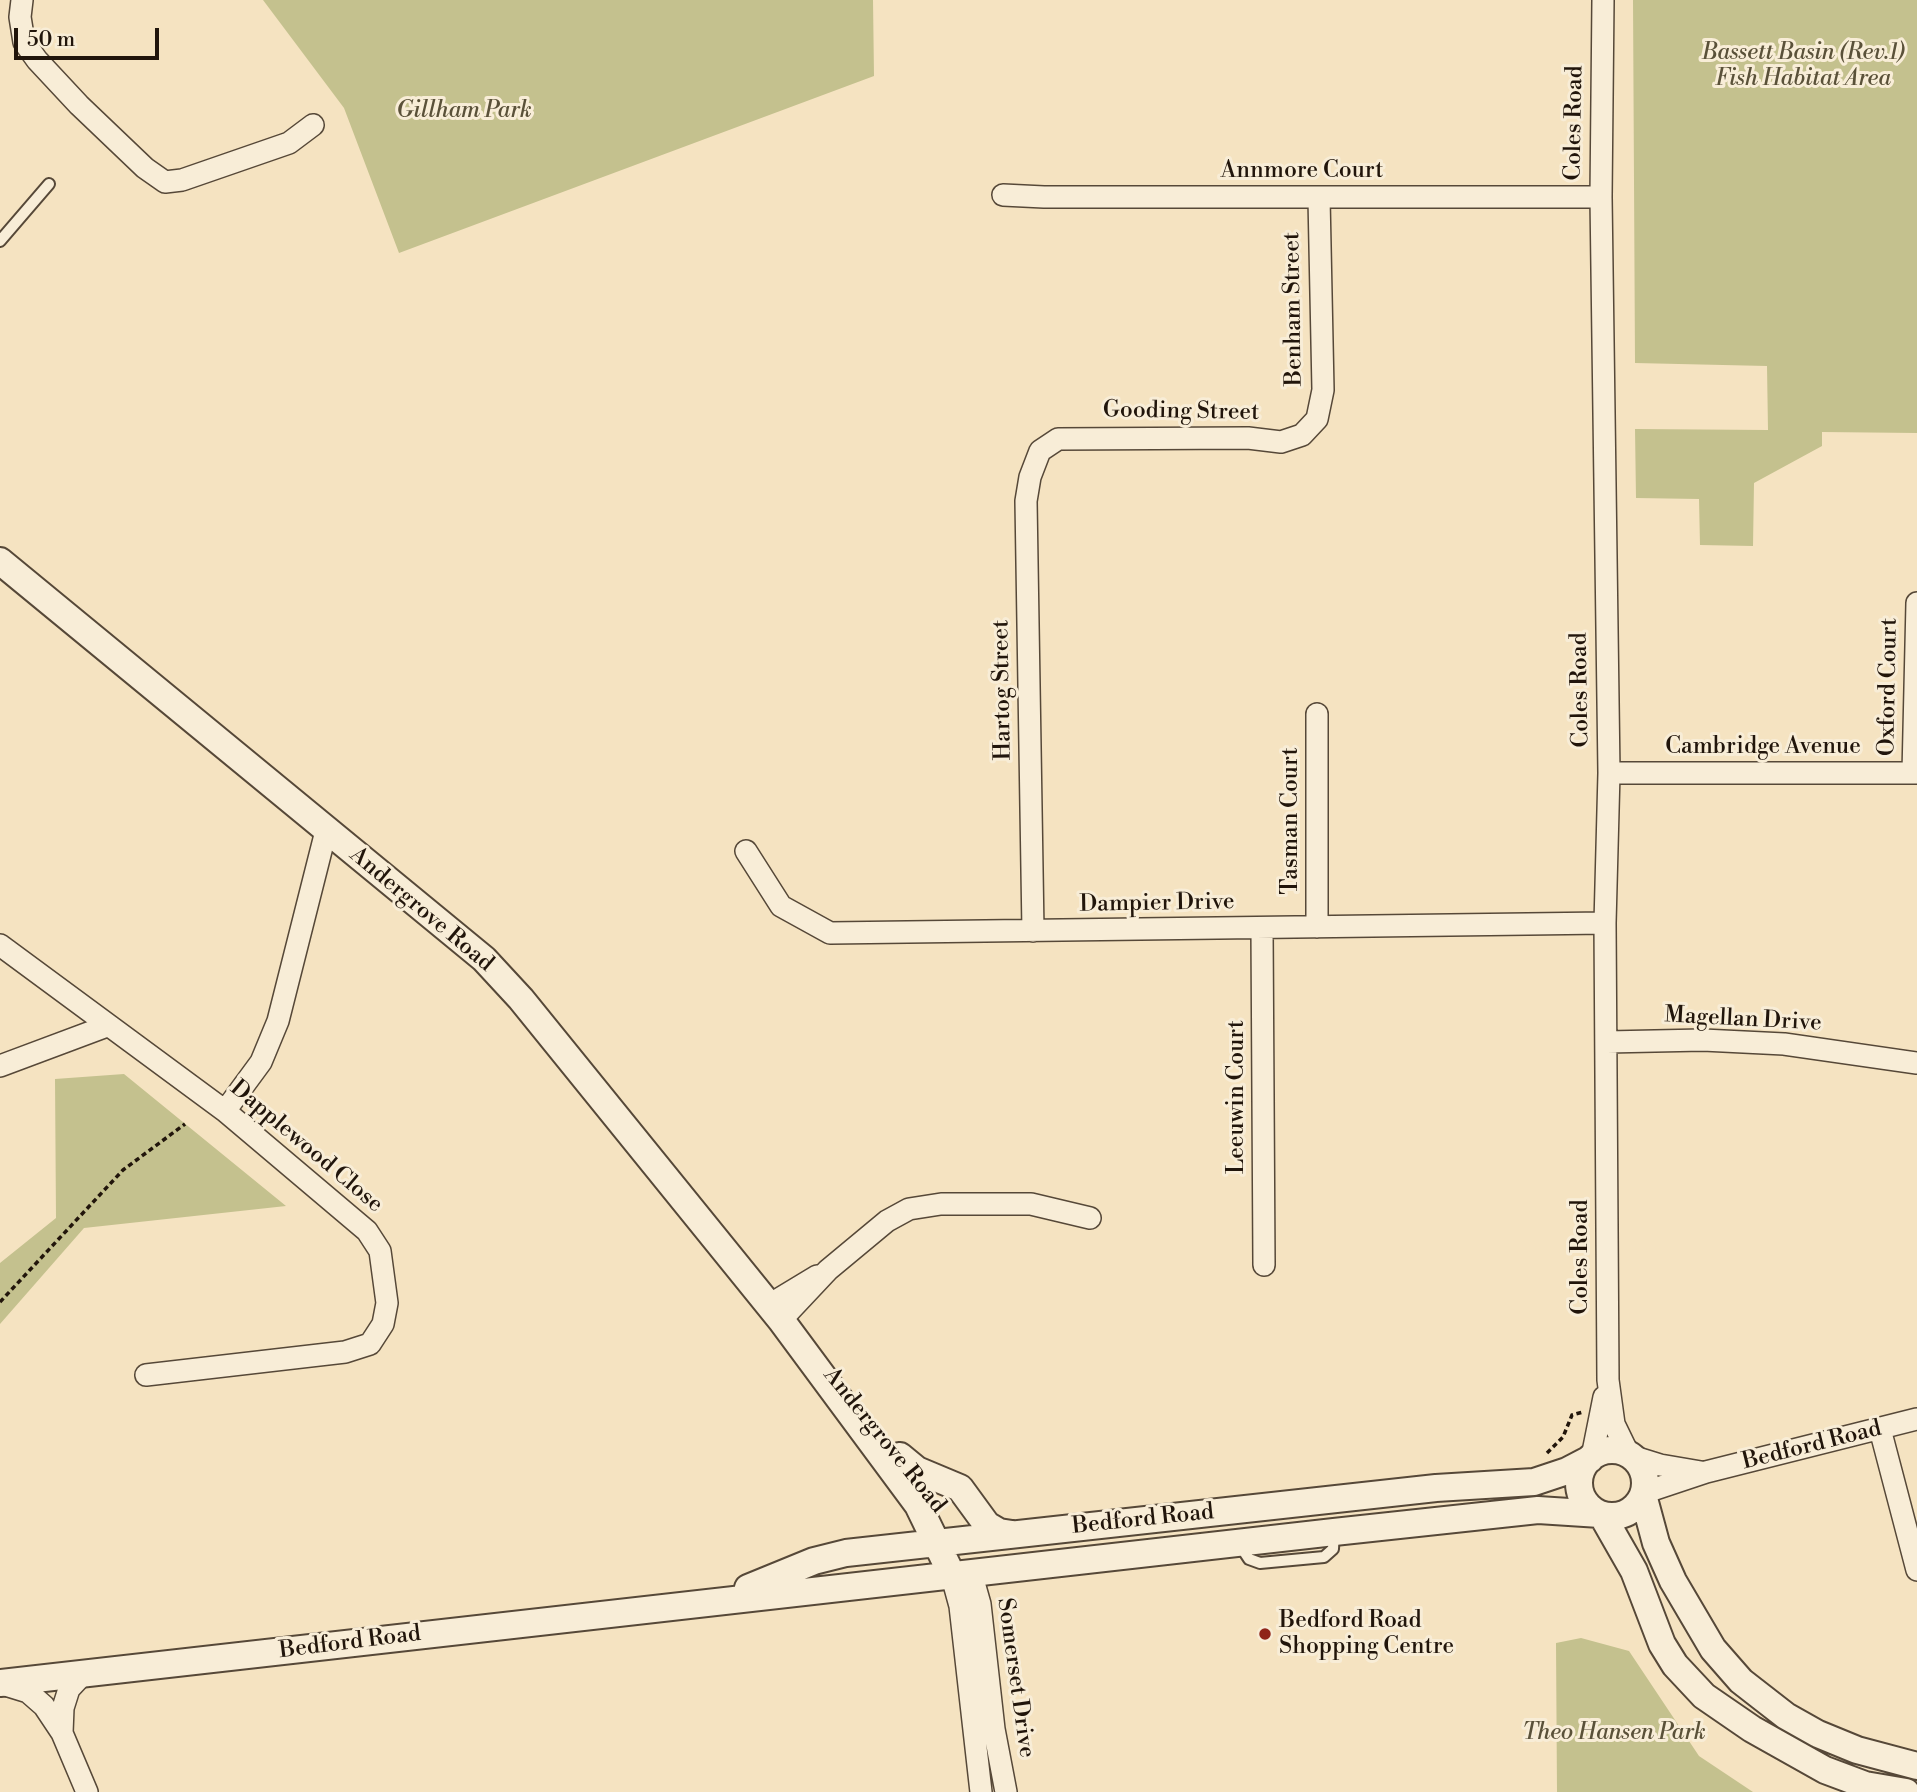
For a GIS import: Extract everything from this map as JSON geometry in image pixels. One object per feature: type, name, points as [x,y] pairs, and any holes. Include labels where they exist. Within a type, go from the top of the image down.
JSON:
[{"type":"street","points":[[22,0],[20,17],[24,42],[37,60],[79,105],[145,168],[165,181],[183,180],[289,143],[313,125]]},
{"type":"street","name":"Coles Road","points":[[1603,0],[1601,197],[1609,773],[1605,923],[1608,1380],[1614,1424],[1630,1455]]},
{"type":"street","name":"Annmore Court","points":[[1003,195],[1601,197]]},
{"type":"street","name":"Benham Street","points":[[1317,419],[1323,390],[1319,198]]},
{"type":"street","name":"Gooding Street","points":[[1040,451],[1058,439],[1088,436],[1248,438],[1282,442],[1302,435],[1317,419]]},
{"type":"street","name":"Hartog Street","points":[[1032,931],[1026,501],[1030,477],[1040,451]]},
{"type":"street","name":"Andergrove Road","points":[[0,561],[484,959],[775,1313],[947,1541]]},
{"type":"street","name":"Oxford Court","points":[[1915,773],[1917,603]]},
{"type":"street","name":"Tasman Court","points":[[1317,714],[1317,928]]},
{"type":"street","name":"Cambridge Avenue","points":[[1609,773],[1915,773]]},
{"type":"street","points":[[225,1111],[261,1062],[278,1021],[326,831]]},
{"type":"street","name":"Dampier Drive","points":[[746,851],[781,906],[830,933],[1605,923]]},
{"type":"street","name":"Leeuwin Court","points":[[1262,929],[1264,1265]]},
{"type":"street","name":"Dapplewood Close","points":[[0,945],[225,1111],[367,1231],[380,1251],[387,1303],[383,1325],[370,1344],[345,1352],[146,1375]]},
{"type":"street","points":[[0,1066],[107,1026]]},
{"type":"street","name":"Magellan Drive","points":[[1607,1042],[1703,1040],[1784,1044],[1917,1063]]},
{"type":"street","points":[[775,1313],[894,1216],[921,1206],[1031,1204],[1090,1218]]},
{"type":"street","name":"Andergrove Road","points":[[775,1313],[850,1393],[936,1502],[947,1541],[961,1572]]},
{"type":"street","name":"Coles Road","points":[[1591,1458],[1608,1380]]},
{"type":"street","name":"Bedford Road","points":[[1643,1494],[1706,1472],[1917,1419]]},
{"type":"street","points":[[1880,1429],[1917,1570]]},
{"type":"street","points":[[1643,1494],[1637,1506],[1627,1513],[1613,1516],[1601,1514],[1588,1506],[1579,1488],[1580,1474],[1591,1458],[1610,1450],[1630,1455],[1644,1474],[1643,1494],[1656,1543],[1673,1581],[1713,1649],[1741,1681],[1786,1716],[1818,1734],[1857,1750],[1917,1766]]},
{"type":"street","name":"Bedford Road","points":[[1630,1455],[1660,1465],[1706,1472]]},
{"type":"street","points":[[900,1456],[917,1470],[960,1488],[993,1529],[1013,1534]]},
{"type":"street","name":"Bedford Road","points":[[700,1603],[752,1587],[825,1557],[947,1541],[1436,1488],[1527,1483],[1557,1475],[1591,1458]]},
{"type":"street","name":"Bedford Road","points":[[0,1683],[961,1572],[1538,1510],[1601,1514]]},
{"type":"street","points":[[1601,1514],[1634,1571],[1662,1644],[1680,1672],[1704,1696],[1752,1730],[1825,1770],[1865,1785],[1906,1792]]},
{"type":"street","name":"Somerset Drive","points":[[961,1572],[960,1606],[981,1792]]},
{"type":"street","name":"Somerset Drive","points":[[961,1572],[978,1595],[994,1729],[1006,1792]]},
{"type":"street","points":[[62,1733],[63,1708],[69,1689],[83,1674]]},
{"type":"street","points":[[0,1683],[27,1692],[44,1706],[62,1733],[87,1792]]},
{"type":"lane","points":[[0,241],[49,184]]},
{"type":"path","points":[[0,1302],[123,1170],[186,1124]]},
{"type":"path","points":[[1542,1455],[1549,1452],[1563,1437],[1572,1415],[1587,1412]]},
{"type":"green space","name":"Gillham Park","points":[[263,0],[873,0],[874,76],[399,253],[344,108]]},
{"type":"green space","name":"Bassett Basin (Rev.1) Fish Habitat Area","points":[[1633,0],[1917,0],[1917,433],[1822,432],[1822,446],[1754,483],[1753,546],[1700,545],[1699,499],[1636,498],[1635,429],[1768,430],[1767,366],[1635,363]]},
{"type":"green space","points":[[124,1074],[286,1206],[84,1228],[0,1324],[0,1263],[56,1218],[55,1079]]},
{"type":"green space","name":"Theo Hansen Park","points":[[1581,1638],[1629,1651],[1699,1756],[1753,1792],[1557,1792],[1556,1643]]},
{"type":"place","name":"Bedford Road Shopping Centre","points":[[1265,1634]]}]
